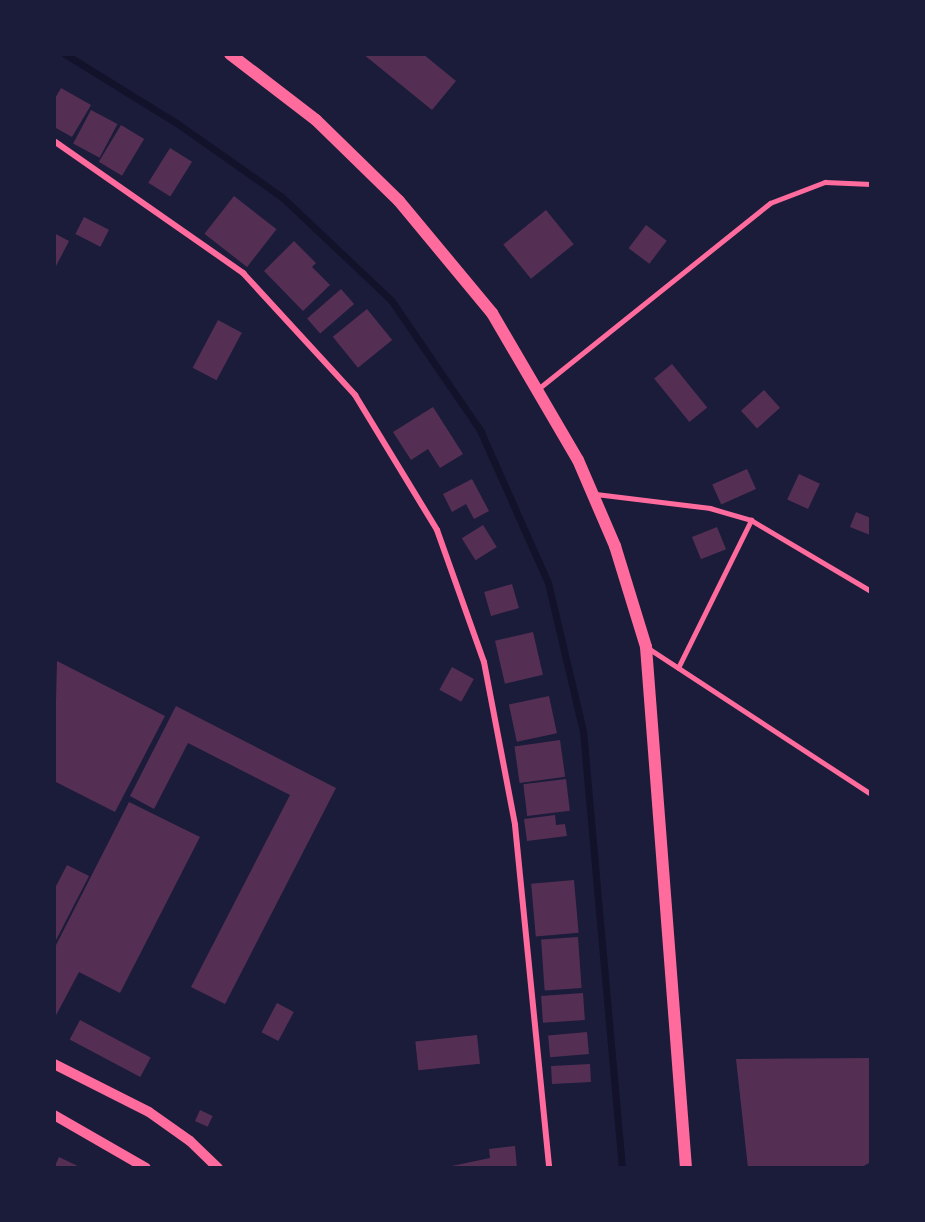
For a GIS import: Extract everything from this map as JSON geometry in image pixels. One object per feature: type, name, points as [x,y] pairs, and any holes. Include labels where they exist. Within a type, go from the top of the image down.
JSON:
[{"type":"main road","points":[[230,54],[316,120],[399,201],[492,313],[578,460],[615,546],[646,647],[686,1168]]},
{"type":"street","points":[[54,141],[243,273],[355,395],[437,530],[484,662],[515,825],[549,1168]]},
{"type":"street","points":[[54,1064],[149,1112],[190,1141],[218,1168]]},
{"type":"street","points":[[55,1116],[146,1168]]},
{"type":"lane","points":[[537,389],[770,203],[825,182],[871,184]]},
{"type":"lane","points":[[592,493],[710,508],[751,520],[871,591]]},
{"type":"lane","points":[[678,668],[751,520]]},
{"type":"lane","points":[[646,647],[871,794]]},
{"type":"building","points":[[363,54],[423,54],[456,81],[432,110]]},
{"type":"building","points":[[61,88],[91,105],[72,137],[54,127],[54,100]]},
{"type":"building","points":[[91,110],[117,124],[100,158],[73,144]]},
{"type":"building","points":[[121,125],[144,139],[122,176],[99,162]]},
{"type":"building","points":[[170,148],[192,162],[170,197],[148,183]]},
{"type":"building","points":[[234,196],[277,229],[247,267],[204,234]]},
{"type":"building","points":[[546,210],[574,244],[531,279],[503,245]]},
{"type":"building","points":[[84,217],[109,230],[100,247],[75,234]]},
{"type":"building","points":[[646,225],[667,241],[649,264],[629,248]]},
{"type":"building","points":[[54,233],[69,241],[54,270]]},
{"type":"building","points":[[294,241],[316,263],[312,267],[330,285],[303,311],[264,271]]},
{"type":"building","points":[[341,289],[354,304],[320,334],[307,319]]},
{"type":"building","points":[[367,309],[392,340],[358,368],[333,337]]},
{"type":"building","points":[[218,320],[242,333],[216,380],[193,368]]},
{"type":"building","points":[[672,364],[707,408],[689,422],[654,378]]},
{"type":"building","points":[[764,390],[780,408],[757,429],[741,411]]},
{"type":"building","points":[[433,407],[463,454],[440,468],[428,449],[411,460],[393,432]]},
{"type":"building","points":[[747,469],[756,489],[721,505],[712,484]]},
{"type":"building","points":[[799,474],[820,484],[808,509],[787,499]]},
{"type":"building","points":[[472,479],[489,511],[474,519],[466,504],[452,512],[443,494]]},
{"type":"building","points":[[856,512],[871,518],[870,535],[850,527]]},
{"type":"building","points":[[483,525],[497,547],[476,560],[462,538]]},
{"type":"building","points":[[717,527],[726,549],[701,559],[692,537]]},
{"type":"building","points":[[512,584],[519,608],[491,616],[484,592]]},
{"type":"building","points":[[533,632],[543,675],[505,684],[495,641]]},
{"type":"building","points":[[57,661],[165,716],[115,812],[54,781]]},
{"type":"building","points":[[452,667],[474,679],[461,702],[439,690]]},
{"type":"building","points":[[549,696],[557,733],[517,742],[509,705]]},
{"type":"building","points":[[176,706],[336,788],[225,1004],[191,987],[290,795],[188,743],[154,809],[130,796]]},
{"type":"building","points":[[560,740],[565,777],[520,783],[514,746]]},
{"type":"building","points":[[566,779],[570,811],[527,816],[523,784]]},
{"type":"building","points":[[129,802],[200,837],[120,993],[79,972],[54,1019],[54,949]]},
{"type":"building","points":[[555,815],[556,825],[565,824],[567,836],[527,841],[524,819]]},
{"type":"building","points":[[67,865],[89,876],[54,944],[54,890]]},
{"type":"building","points":[[574,880],[579,933],[536,937],[531,884]]},
{"type":"building","points":[[578,937],[582,988],[545,990],[541,940]]},
{"type":"building","points":[[583,993],[585,1020],[543,1023],[541,996]]},
{"type":"building","points":[[277,1003],[294,1012],[278,1041],[262,1032]]},
{"type":"building","points":[[80,1020],[151,1058],[140,1077],[70,1039]]},
{"type":"building","points":[[587,1032],[589,1054],[550,1057],[548,1035]]},
{"type":"building","points":[[477,1035],[480,1064],[418,1070],[415,1041]]},
{"type":"building","points":[[871,1058],[871,1162],[860,1168],[748,1168],[736,1059]]},
{"type":"building","points":[[590,1064],[591,1082],[552,1084],[551,1066]]},
{"type":"building","points":[[200,1110],[213,1116],[208,1127],[195,1121]]},
{"type":"building","points":[[515,1146],[517,1168],[442,1168],[490,1158],[489,1149]]},
{"type":"building","points":[[59,1157],[82,1168],[54,1168]]},
{"type":"waterway","points":[[65,54],[178,124],[282,197],[391,300],[480,430],[548,583],[583,731],[622,1168]]}]
